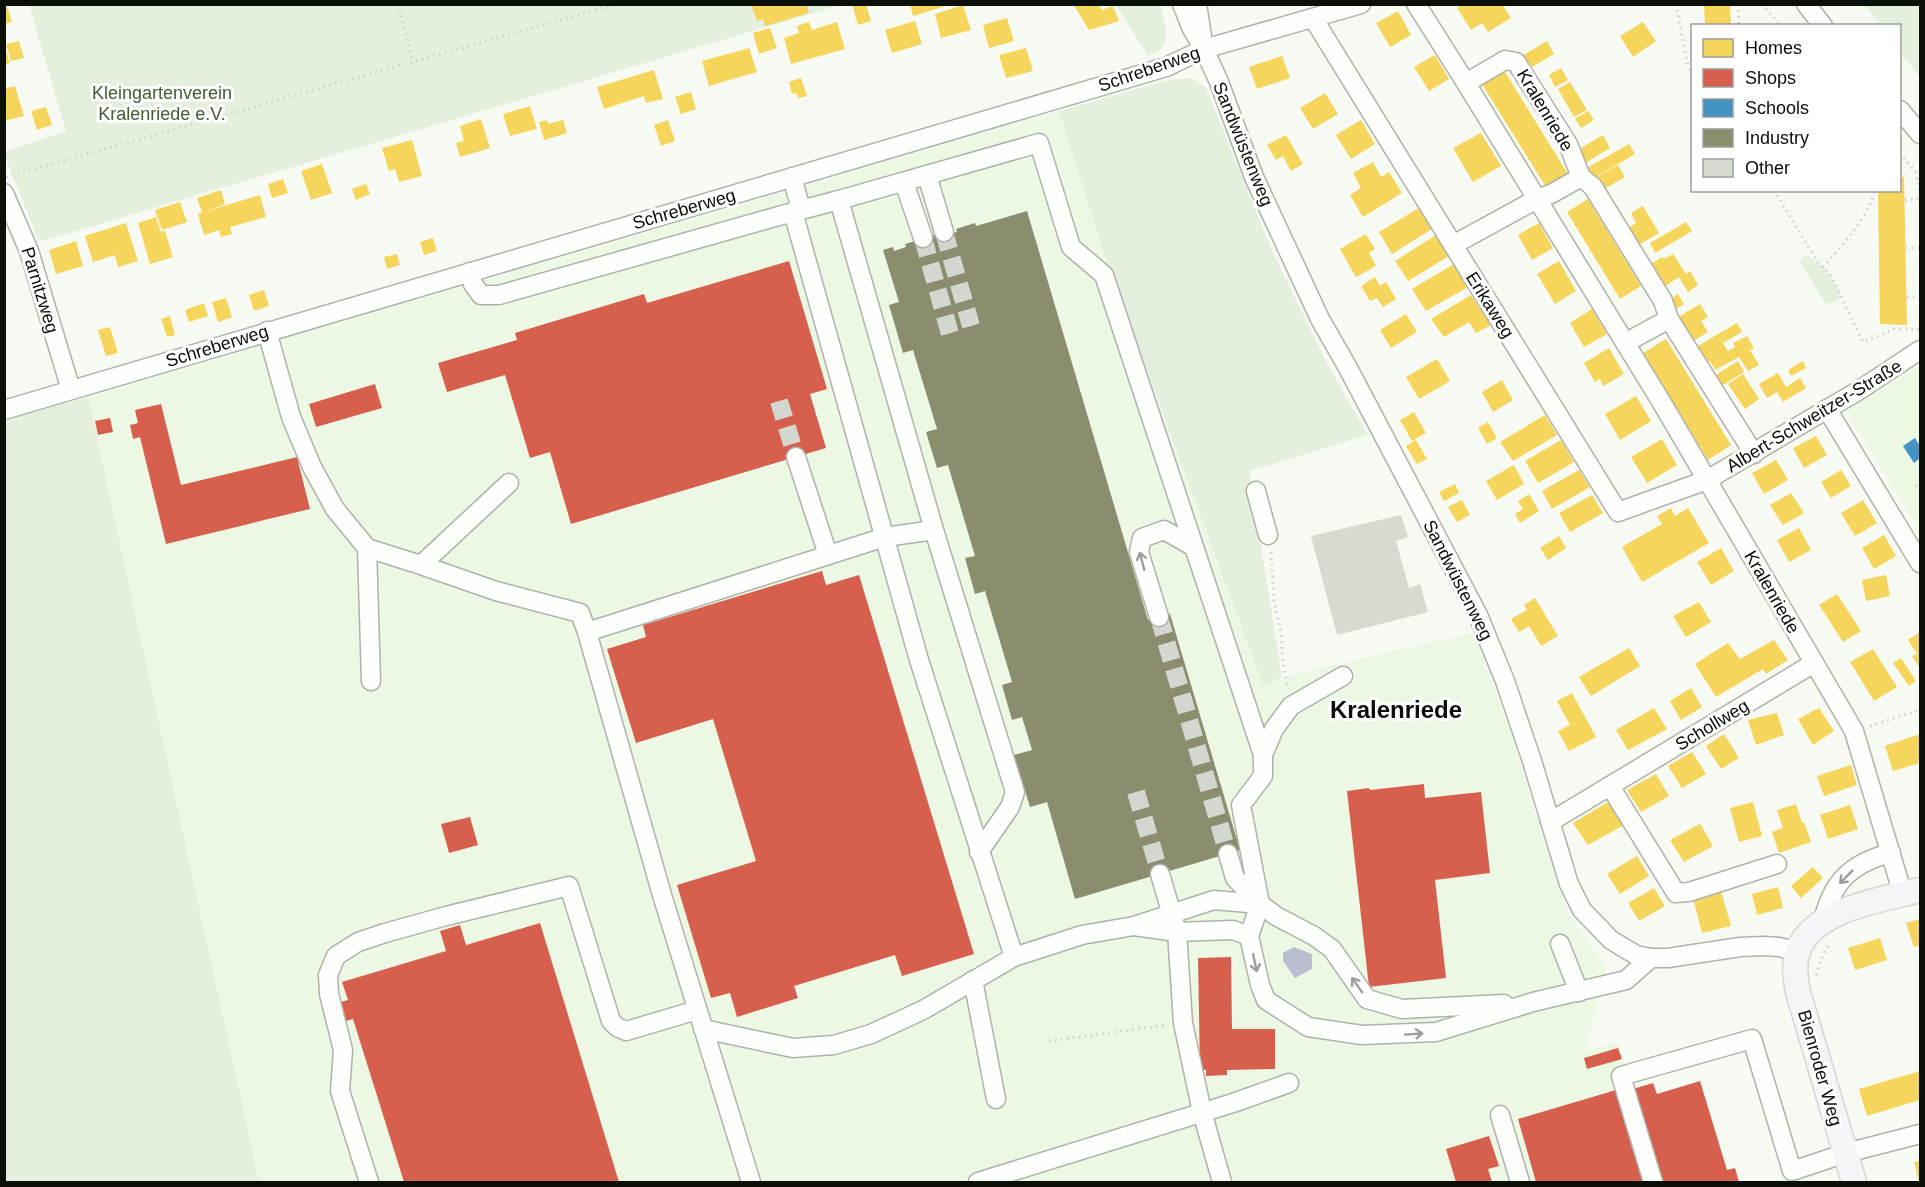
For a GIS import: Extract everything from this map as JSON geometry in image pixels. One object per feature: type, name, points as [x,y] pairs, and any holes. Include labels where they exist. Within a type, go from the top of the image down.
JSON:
[{"type":"main road","points":[[1798,952],[1806,938],[1828,931],[1852,908],[1912,892]]},
{"type":"main road","name":"Bienroder Weg","points":[[1798,952],[1795,968],[1798,992],[1854,1182]]},
{"type":"street","points":[[1182,4],[1191,27],[1204,49]]},
{"type":"street","points":[[1197,4],[1204,49]]},
{"type":"street","name":"Schreberweg","points":[[4,410],[1166,67],[1204,49],[1361,4]]},
{"type":"street","name":"Kralenriede","points":[[1416,4],[1467,83],[1662,403],[1854,731],[1891,853],[1912,892]]},
{"type":"street","points":[[1806,4],[1821,24]]},
{"type":"street","name":"Erikaweg","points":[[1314,18],[1618,512],[1707,480]]},
{"type":"street","name":"Sandwüstenweg","points":[[1204,49],[1219,82],[1254,177],[1320,319],[1478,615],[1509,691],[1569,884],[1582,910],[1611,940],[1636,955],[1651,958],[1764,946],[1798,952]]},
{"type":"street","name":"Kralenriede","points":[[1467,83],[1505,60],[1516,62],[1568,144],[1581,177],[1593,187],[1663,301],[1669,319],[1754,454]]},
{"type":"street","points":[[1901,112],[1920,134]]},
{"type":"street","points":[[470,272],[473,284],[481,295],[499,295],[1039,143],[1071,247],[1104,275],[1263,755],[1263,776],[1241,805],[1249,922],[1260,986],[1266,1000],[1308,1027],[1362,1035],[1436,1032],[1533,1002],[1626,980],[1651,958]]},
{"type":"street","points":[[927,175],[944,232]]},
{"type":"street","points":[[792,177],[797,210],[919,660],[1014,957]]},
{"type":"street","points":[[1454,245],[1581,177]]},
{"type":"street","points":[[904,182],[923,238]]},
{"type":"street","name":"Parnitzweg","points":[[4,193],[29,251],[71,390]]},
{"type":"street","points":[[839,200],[934,530],[1015,792],[1010,807],[979,852]]},
{"type":"street","points":[[1625,343],[1669,319]]},
{"type":"street","points":[[267,332],[291,417],[312,467],[335,509],[367,548],[496,591],[580,613],[697,1010],[751,1182]]},
{"type":"street","name":"Albert-Schweitzer-Straße","points":[[1707,480],[1754,454],[1920,350]]},
{"type":"street","points":[[1827,409],[1920,563]]},
{"type":"street","points":[[796,457],[828,555]]},
{"type":"street","points":[[421,565],[509,483]]},
{"type":"street","points":[[1256,490],[1268,535]]},
{"type":"street","points":[[1159,617],[1139,552],[1142,538],[1164,530],[1178,500]]},
{"type":"street","points":[[587,632],[885,537],[934,530]]},
{"type":"street","points":[[1164,530],[1194,547]]},
{"type":"street","points":[[367,548],[371,681]]},
{"type":"street","name":"Schollweg","points":[[1550,822],[1814,663]]},
{"type":"street","points":[[1263,755],[1274,729],[1292,706],[1343,676]]},
{"type":"street","points":[[1611,786],[1676,893],[1689,892],[1777,864]]},
{"type":"street","points":[[1828,931],[1827,905],[1834,889],[1858,865],[1874,857],[1891,853]]},
{"type":"street","points":[[1228,854],[1249,922]]},
{"type":"street","points":[[1160,874],[1177,932],[1183,1023],[1202,1112],[1222,1182]]},
{"type":"street","points":[[703,1029],[793,1048],[834,1045],[871,1035],[923,1010],[1014,957],[1082,935],[1134,926],[1214,900],[1235,878]]},
{"type":"street","points":[[369,1182],[339,1091],[343,1050],[329,994],[328,975],[336,956],[358,942],[446,916],[569,886],[611,1021],[617,1027],[626,1031],[697,1010]]},
{"type":"street","points":[[1214,900],[1249,922]]},
{"type":"street","points":[[1134,926],[1177,932],[1276,916],[1314,936],[1332,950],[1367,999],[1402,1009],[1533,1002]]},
{"type":"street","points":[[1560,944],[1579,992]]},
{"type":"street","points":[[973,981],[996,1099]]},
{"type":"street","points":[[1653,1182],[1621,1076],[1752,1039],[1794,1177],[1846,1154],[1920,1134]]},
{"type":"street","points":[[978,1182],[1289,1083]]},
{"type":"street","points":[[1500,1114],[1520,1182]]},
{"type":"path","points":[[398,4],[413,61]]},
{"type":"path","points":[[12,175],[617,4]]},
{"type":"path","points":[[1676,4],[1691,72]]},
{"type":"path","points":[[1738,4],[1739,24]]},
{"type":"path","points":[[1762,4],[1779,24]]},
{"type":"path","points":[[1901,155],[1916,173],[1920,192]]},
{"type":"path","points":[[1775,192],[1817,261],[1839,289],[1863,342],[1894,329],[1920,329]]},
{"type":"path","points":[[1823,267],[1848,238],[1873,199],[1874,192]]},
{"type":"path","points":[[1905,200],[1920,200]]},
{"type":"path","points":[[1906,248],[1920,248]]},
{"type":"path","points":[[1907,297],[1920,297]]},
{"type":"path","points":[[1916,486],[1920,483]]},
{"type":"path","points":[[1268,535],[1274,600],[1292,706]]},
{"type":"path","points":[[1854,731],[1920,710]]},
{"type":"path","points":[[1816,976],[1827,946],[1828,931]]},
{"type":"path","points":[[1049,1041],[1174,1024]]},
{"type":"shaded area","points":[[1059,111],[1104,253],[1263,684],[1300,673],[1473,633],[1508,724],[1559,888],[1571,918],[1607,968],[1585,1051],[1618,1042],[1659,1182],[259,1182],[88,397]]},
{"type":"shaded area","points":[[1920,367],[1920,531],[1846,411]]},
{"type":"green space","name":"Kleingartenverein Kralenriede e.V.","points":[[29,5],[841,5],[39,242],[5,152],[66,131]]},
{"type":"green space","points":[[1116,5],[1160,5],[1166,28],[1162,47],[1148,56]]},
{"type":"green space","points":[[1865,5],[1920,5],[1920,78],[1901,52],[1901,24],[1880,24]]},
{"type":"green space","points":[[1192,78],[1206,88],[1273,253],[1327,363],[1368,435],[1249,471],[1282,677],[1263,685],[1104,253],[1059,111],[1168,80]]},
{"type":"green space","points":[[1808,256],[1833,279],[1841,298],[1837,301],[1826,304],[1800,262],[1803,257]]},
{"type":"green space","points":[[88,397],[259,1182],[5,1182],[5,420]]},
{"type":"water","points":[[1294,947],[1312,954],[1312,969],[1295,978],[1283,961],[1283,953]]},
{"type":"building: Homes","points":[[751,4],[806,4],[809,13],[765,26],[763,19],[757,21]]},
{"type":"building: Homes","points":[[852,4],[866,4],[871,21],[858,25]]},
{"type":"building: Homes","points":[[910,4],[949,4],[949,5],[913,16]]},
{"type":"building: Homes","points":[[1073,4],[1098,4],[1102,10],[1113,6],[1119,21],[1089,30]]},
{"type":"building: Homes","points":[[1463,4],[1502,4],[1511,18],[1488,32],[1482,23],[1471,30],[1457,8]]},
{"type":"building: Homes","points":[[1704,4],[1730,4],[1731,24],[1705,24]]},
{"type":"building: Homes","points":[[963,5],[971,30],[941,38],[935,14]]},
{"type":"building: Homes","points":[[8,8],[12,22],[4,24],[4,9]]},
{"type":"building: Homes","points":[[1398,11],[1411,35],[1390,47],[1376,23]]},
{"type":"building: Homes","points":[[1007,18],[1014,41],[989,48],[983,25]]},
{"type":"building: Homes","points":[[915,21],[922,44],[892,53],[885,30]]},
{"type":"building: Homes","points":[[809,22],[812,30],[837,22],[845,49],[791,64],[784,38],[799,33],[797,26]]},
{"type":"building: Homes","points":[[1643,22],[1656,41],[1633,57],[1620,36]]},
{"type":"building: Homes","points":[[770,28],[777,48],[759,54],[753,33]]},
{"type":"building: Homes","points":[[19,41],[24,58],[11,61],[6,44]]},
{"type":"building: Homes","points":[[1547,41],[1554,54],[1527,70],[1520,57]]},
{"type":"building: Homes","points":[[4,45],[10,63],[4,64]]},
{"type":"building: Homes","points":[[749,48],[757,72],[709,86],[702,61]]},
{"type":"building: Homes","points":[[1026,48],[1033,71],[1006,78],[999,55]]},
{"type":"building: Homes","points":[[1435,55],[1449,79],[1429,91],[1414,67]]},
{"type":"building: Homes","points":[[1282,56],[1290,78],[1257,89],[1249,67]]},
{"type":"building: Homes","points":[[1502,67],[1568,174],[1546,187],[1480,81]]},
{"type":"building: Homes","points":[[1561,68],[1568,80],[1555,87],[1549,75]]},
{"type":"building: Homes","points":[[654,70],[663,99],[646,103],[644,96],[604,109],[597,87]]},
{"type":"building: Homes","points":[[801,78],[807,96],[798,98],[796,93],[792,94],[789,82]]},
{"type":"building: Homes","points":[[1570,82],[1587,110],[1574,117],[1558,89]]},
{"type":"building: Homes","points":[[15,86],[24,116],[4,121],[4,89]]},
{"type":"building: Homes","points":[[691,92],[696,109],[681,114],[675,97]]},
{"type":"building: Homes","points":[[1325,93],[1338,114],[1313,129],[1300,108]]},
{"type":"building: Homes","points":[[530,106],[537,129],[510,136],[503,114]]},
{"type":"building: Homes","points":[[46,107],[52,125],[37,130],[31,111]]},
{"type":"building: Homes","points":[[1588,111],[1594,120],[1581,128],[1575,119]]},
{"type":"building: Homes","points":[[481,119],[490,148],[460,157],[456,143],[464,141],[460,126]]},
{"type":"building: Homes","points":[[547,120],[548,124],[563,120],[567,133],[544,140],[539,122]]},
{"type":"building: Homes","points":[[668,120],[675,141],[661,146],[654,125]]},
{"type":"building: Homes","points":[[1361,120],[1375,144],[1351,159],[1336,135]]},
{"type":"building: Homes","points":[[1481,133],[1501,166],[1473,182],[1453,148]]},
{"type":"building: Homes","points":[[1286,135],[1303,164],[1291,171],[1283,156],[1276,160],[1267,145]]},
{"type":"building: Homes","points":[[1603,135],[1610,148],[1584,164],[1576,151]]},
{"type":"building: Homes","points":[[412,140],[422,176],[399,182],[395,169],[389,171],[382,148]]},
{"type":"building: Homes","points":[[1629,144],[1635,154],[1591,180],[1585,169]]},
{"type":"building: Homes","points":[[1373,162],[1381,177],[1389,172],[1402,193],[1363,217],[1350,195],[1361,188],[1353,173]]},
{"type":"building: Homes","points":[[322,164],[332,193],[311,200],[301,171]]},
{"type":"building: Homes","points":[[1618,165],[1625,177],[1599,192],[1592,180]]},
{"type":"building: Homes","points":[[1901,177],[1904,177],[1907,325],[1880,324],[1878,192],[1901,192]]},
{"type":"building: Homes","points":[[283,179],[288,193],[272,198],[268,184]]},
{"type":"building: Homes","points":[[366,184],[370,194],[356,200],[352,189]]},
{"type":"building: Homes","points":[[221,190],[225,204],[207,211],[260,195],[266,217],[230,227],[232,234],[221,237],[219,230],[204,235],[198,214],[202,212],[197,198]]},
{"type":"building: Homes","points":[[1588,199],[1641,286],[1620,299],[1567,212]]},
{"type":"building: Homes","points":[[180,202],[187,222],[162,230],[155,210]]},
{"type":"building: Homes","points":[[1643,206],[1659,233],[1637,246],[1627,229],[1636,223],[1631,213]]},
{"type":"building: Homes","points":[[1419,208],[1432,229],[1392,254],[1379,232]]},
{"type":"building: Homes","points":[[156,217],[161,232],[165,231],[173,257],[150,264],[138,223]]},
{"type":"building: Homes","points":[[1686,222],[1692,231],[1655,253],[1650,243]]},
{"type":"building: Homes","points":[[126,223],[138,261],[118,267],[115,255],[93,262],[85,236]]},
{"type":"building: Homes","points":[[1539,223],[1553,248],[1532,260],[1518,235]]},
{"type":"building: Homes","points":[[1366,234],[1375,249],[1369,253],[1376,266],[1356,277],[1340,249]]},
{"type":"building: Homes","points":[[1436,235],[1449,256],[1408,281],[1395,261]]},
{"type":"building: Homes","points":[[433,238],[437,251],[424,255],[420,242]]},
{"type":"building: Homes","points":[[76,241],[83,266],[56,274],[49,250]]},
{"type":"building: Homes","points":[[397,254],[400,265],[387,269],[384,257]]},
{"type":"building: Homes","points":[[1673,254],[1686,274],[1690,271],[1698,285],[1688,292],[1679,277],[1661,289],[1646,267],[1662,257],[1664,259]]},
{"type":"building: Homes","points":[[1559,261],[1576,291],[1555,304],[1537,274]]},
{"type":"building: Homes","points":[[1454,264],[1468,287],[1426,311],[1412,289]]},
{"type":"building: Homes","points":[[1375,277],[1380,286],[1386,282],[1396,299],[1383,307],[1377,298],[1370,301],[1361,286]]},
{"type":"building: Homes","points":[[264,290],[269,306],[254,311],[249,295]]},
{"type":"building: Homes","points":[[1678,294],[1684,304],[1671,312],[1665,302]]},
{"type":"building: Homes","points":[[1471,295],[1491,325],[1476,333],[1469,322],[1444,337],[1431,319]]},
{"type":"building: Homes","points":[[226,298],[232,317],[218,322],[212,302]]},
{"type":"building: Homes","points":[[204,303],[208,316],[189,322],[185,310]]},
{"type":"building: Homes","points":[[1700,304],[1708,317],[1701,321],[1708,332],[1690,343],[1675,319]]},
{"type":"building: Homes","points":[[1592,309],[1607,334],[1584,347],[1570,323]]},
{"type":"building: Homes","points":[[1406,314],[1417,332],[1391,348],[1380,330]]},
{"type":"building: Homes","points":[[170,316],[175,335],[167,337],[161,319]]},
{"type":"building: Homes","points":[[1737,323],[1742,332],[1723,343],[1728,351],[1735,347],[1733,343],[1747,336],[1754,348],[1750,350],[1759,365],[1748,371],[1739,357],[1715,370],[1710,361],[1705,363],[1696,347]]},
{"type":"building: Homes","points":[[110,327],[118,353],[106,356],[98,330]]},
{"type":"building: Homes","points":[[1666,339],[1731,445],[1708,460],[1643,353]]},
{"type":"building: Homes","points":[[1609,348],[1624,374],[1603,386],[1600,379],[1595,382],[1584,363]]},
{"type":"building: Homes","points":[[1437,359],[1450,381],[1419,399],[1406,377]]},
{"type":"building: Homes","points":[[1738,361],[1744,372],[1720,387],[1714,376]]},
{"type":"building: Homes","points":[[1803,361],[1806,368],[1791,376],[1788,370]]},
{"type":"building: Homes","points":[[1778,373],[1786,387],[1800,378],[1806,388],[1783,402],[1777,392],[1767,398],[1759,384]]},
{"type":"building: Homes","points":[[1743,374],[1759,399],[1745,409],[1728,384]]},
{"type":"building: Homes","points":[[1502,380],[1513,400],[1493,412],[1482,392]]},
{"type":"building: Homes","points":[[1636,396],[1651,421],[1620,440],[1605,414]]},
{"type":"building: Homes","points":[[1414,412],[1426,433],[1412,441],[1400,420]]},
{"type":"building: Homes","points":[[1545,415],[1557,435],[1513,461],[1500,442]]},
{"type":"building: Homes","points":[[1488,422],[1497,438],[1487,444],[1478,428]]},
{"type":"building: Homes","points":[[1816,436],[1827,455],[1804,468],[1793,448]]},
{"type":"building: Homes","points":[[1662,439],[1677,465],[1647,483],[1631,457]]},
{"type":"building: Homes","points":[[1416,440],[1427,459],[1417,464],[1406,446]]},
{"type":"building: Homes","points":[[1561,440],[1574,462],[1538,483],[1525,461]]},
{"type":"building: Homes","points":[[1776,460],[1788,480],[1764,494],[1752,473]]},
{"type":"building: Homes","points":[[1514,465],[1524,484],[1497,500],[1486,481]]},
{"type":"building: Homes","points":[[1579,470],[1590,487],[1552,509],[1542,491]]},
{"type":"building: Homes","points":[[1841,470],[1851,486],[1831,498],[1821,482]]},
{"type":"building: Homes","points":[[1455,484],[1459,493],[1444,501],[1439,492]]},
{"type":"building: Homes","points":[[1791,493],[1804,513],[1783,525],[1770,505]]},
{"type":"building: Homes","points":[[1529,494],[1539,511],[1520,523],[1515,514],[1523,509],[1518,501]]},
{"type":"building: Homes","points":[[1592,495],[1603,513],[1570,532],[1559,513]]},
{"type":"building: Homes","points":[[1462,500],[1470,515],[1457,522],[1448,507]]},
{"type":"building: Homes","points":[[1863,500],[1877,523],[1855,536],[1841,513]]},
{"type":"building: Homes","points":[[1671,508],[1675,516],[1688,508],[1709,543],[1642,582],[1622,547],[1662,524],[1657,516]]},
{"type":"building: Homes","points":[[1799,528],[1811,550],[1789,562],[1777,540]]},
{"type":"building: Homes","points":[[1884,535],[1896,556],[1874,569],[1862,548]]},
{"type":"building: Homes","points":[[1559,536],[1566,548],[1548,560],[1540,548]]},
{"type":"building: Homes","points":[[1721,548],[1734,571],[1711,585],[1697,562]]},
{"type":"building: Homes","points":[[1886,575],[1890,596],[1866,601],[1862,580]]},
{"type":"building: Homes","points":[[1837,594],[1861,631],[1843,642],[1819,605]]},
{"type":"building: Homes","points":[[1535,598],[1558,636],[1541,646],[1529,626],[1519,632],[1511,619],[1527,610],[1524,605]]},
{"type":"building: Homes","points":[[1699,602],[1711,622],[1686,637],[1673,616]]},
{"type":"building: Homes","points":[[1920,632],[1920,669],[1912,656],[1917,654],[1908,640]]},
{"type":"building: Homes","points":[[1774,640],[1788,660],[1766,674],[1763,669],[1716,697],[1695,664],[1728,643],[1740,659]]},
{"type":"building: Homes","points":[[1629,648],[1640,666],[1591,696],[1579,677]]},
{"type":"building: Homes","points":[[1873,649],[1897,687],[1874,701],[1850,662]]},
{"type":"building: Homes","points":[[1901,658],[1916,681],[1909,686],[1893,663]]},
{"type":"building: Homes","points":[[1691,688],[1702,707],[1681,720],[1670,701]]},
{"type":"building: Homes","points":[[1572,693],[1596,737],[1569,751],[1558,731],[1570,725],[1557,701]]},
{"type":"building: Homes","points":[[1654,708],[1667,729],[1628,750],[1616,730]]},
{"type":"building: Homes","points":[[1819,708],[1834,731],[1813,745],[1798,719]]},
{"type":"building: Homes","points":[[1777,713],[1784,735],[1756,745],[1748,720]]},
{"type":"building: Homes","points":[[1724,734],[1739,758],[1721,769],[1706,746]]},
{"type":"building: Homes","points":[[1920,734],[1920,763],[1893,771],[1885,746]]},
{"type":"building: Homes","points":[[1692,752],[1706,774],[1682,788],[1668,766]]},
{"type":"building: Homes","points":[[1851,765],[1857,785],[1824,796],[1817,776]]},
{"type":"building: Homes","points":[[1656,774],[1669,796],[1641,812],[1627,790]]},
{"type":"building: Homes","points":[[1608,802],[1624,825],[1588,845],[1573,823]]},
{"type":"building: Homes","points":[[1753,802],[1762,836],[1739,842],[1730,808]]},
{"type":"building: Homes","points":[[1796,804],[1811,842],[1779,853],[1772,832],[1783,828],[1777,810]]},
{"type":"building: Homes","points":[[1850,805],[1858,829],[1828,839],[1820,815]]},
{"type":"building: Homes","points":[[1700,824],[1713,846],[1684,862],[1670,840]]},
{"type":"building: Homes","points":[[1637,856],[1649,876],[1620,894],[1607,874]]},
{"type":"building: Homes","points":[[1813,867],[1823,878],[1801,898],[1791,886]]},
{"type":"building: Homes","points":[[1778,887],[1783,908],[1757,915],[1752,894]]},
{"type":"building: Homes","points":[[1654,888],[1665,906],[1639,921],[1628,903]]},
{"type":"building: Homes","points":[[1721,891],[1731,926],[1702,933],[1693,898]]},
{"type":"building: Homes","points":[[1920,919],[1920,946],[1914,947],[1906,923]]},
{"type":"building: Homes","points":[[1880,938],[1887,960],[1855,970],[1848,948]]},
{"type":"building: Homes","points":[[1920,1071],[1920,1100],[1867,1116],[1859,1089]]},
{"type":"building: Homes","points":[[1920,1161],[1920,1182],[1919,1182],[1914,1162]]},
{"type":"building: Shops","points":[[789,261],[827,389],[810,394],[826,448],[571,524],[550,452],[530,458],[505,375],[447,392],[438,363],[517,340],[515,333],[644,294],[647,303]]},
{"type":"building: Shops","points":[[375,384],[382,408],[316,427],[309,404]]},
{"type":"building: Shops","points":[[161,404],[181,485],[297,457],[310,509],[166,544],[140,437],[133,439],[130,425],[138,423],[135,410]]},
{"type":"building: Shops","points":[[110,418],[113,432],[98,435],[95,421]]},
{"type":"building: Shops","points":[[822,571],[826,585],[859,575],[974,954],[902,976],[895,955],[794,986],[798,998],[737,1017],[730,993],[711,998],[677,885],[756,861],[713,719],[636,743],[607,649],[646,637],[643,625]]},
{"type":"building: Shops","points":[[1424,784],[1425,798],[1481,792],[1490,873],[1435,880],[1446,978],[1369,987],[1347,791]]},
{"type":"building: Shops","points":[[470,817],[478,845],[449,853],[441,824]]},
{"type":"building: Shops","points":[[540,923],[619,1182],[404,1182],[353,1019],[343,1022],[337,1003],[348,1000],[342,982],[446,951],[440,931],[460,925],[466,945]]},
{"type":"building: Shops","points":[[1231,957],[1232,1029],[1275,1029],[1275,1069],[1227,1070],[1227,1075],[1206,1076],[1206,1070],[1200,1070],[1198,958]]},
{"type":"building: Shops","points":[[1618,1048],[1622,1059],[1587,1069],[1584,1058]]},
{"type":"building: Shops","points":[[1700,1081],[1727,1170],[1735,1168],[1739,1182],[1661,1182],[1633,1089],[1653,1083],[1657,1094]]},
{"type":"building: Shops","points":[[1616,1090],[1644,1182],[1536,1182],[1518,1119]]},
{"type":"building: Shops","points":[[1489,1136],[1499,1166],[1488,1169],[1492,1182],[1456,1182],[1446,1149]]},
{"type":"building: Schools","points":[[1915,438],[1920,446],[1920,458],[1914,463],[1903,446]]},
{"type":"building: Industry","points":[[1027,211],[1148,620],[1170,614],[1240,850],[1075,899],[1047,802],[1030,807],[1014,755],[1032,750],[1022,717],[1012,720],[1002,685],[1012,682],[985,591],[975,594],[965,558],[975,556],[948,465],[937,468],[926,432],[937,429],[913,350],[903,353],[889,305],[899,302],[883,250],[893,247],[894,251],[906,247],[905,244],[948,231],[949,234],[957,232],[956,229],[975,223],[976,226]]},
{"type":"building: Other","points":[[1401,515],[1408,537],[1396,541],[1409,588],[1420,584],[1428,612],[1337,635],[1311,536]]},
{"type":"tunnel","points":[[944,232],[971,326]]},
{"type":"tunnel","points":[[923,238],[950,334]]},
{"type":"tunnel","points":[[779,401],[796,457]]},
{"type":"tunnel","points":[[1159,617],[1228,854]]},
{"type":"tunnel","points":[[1136,792],[1160,874]]},
{"type":"district","name":"Kralenriede","points":[[1396,709]]}]
